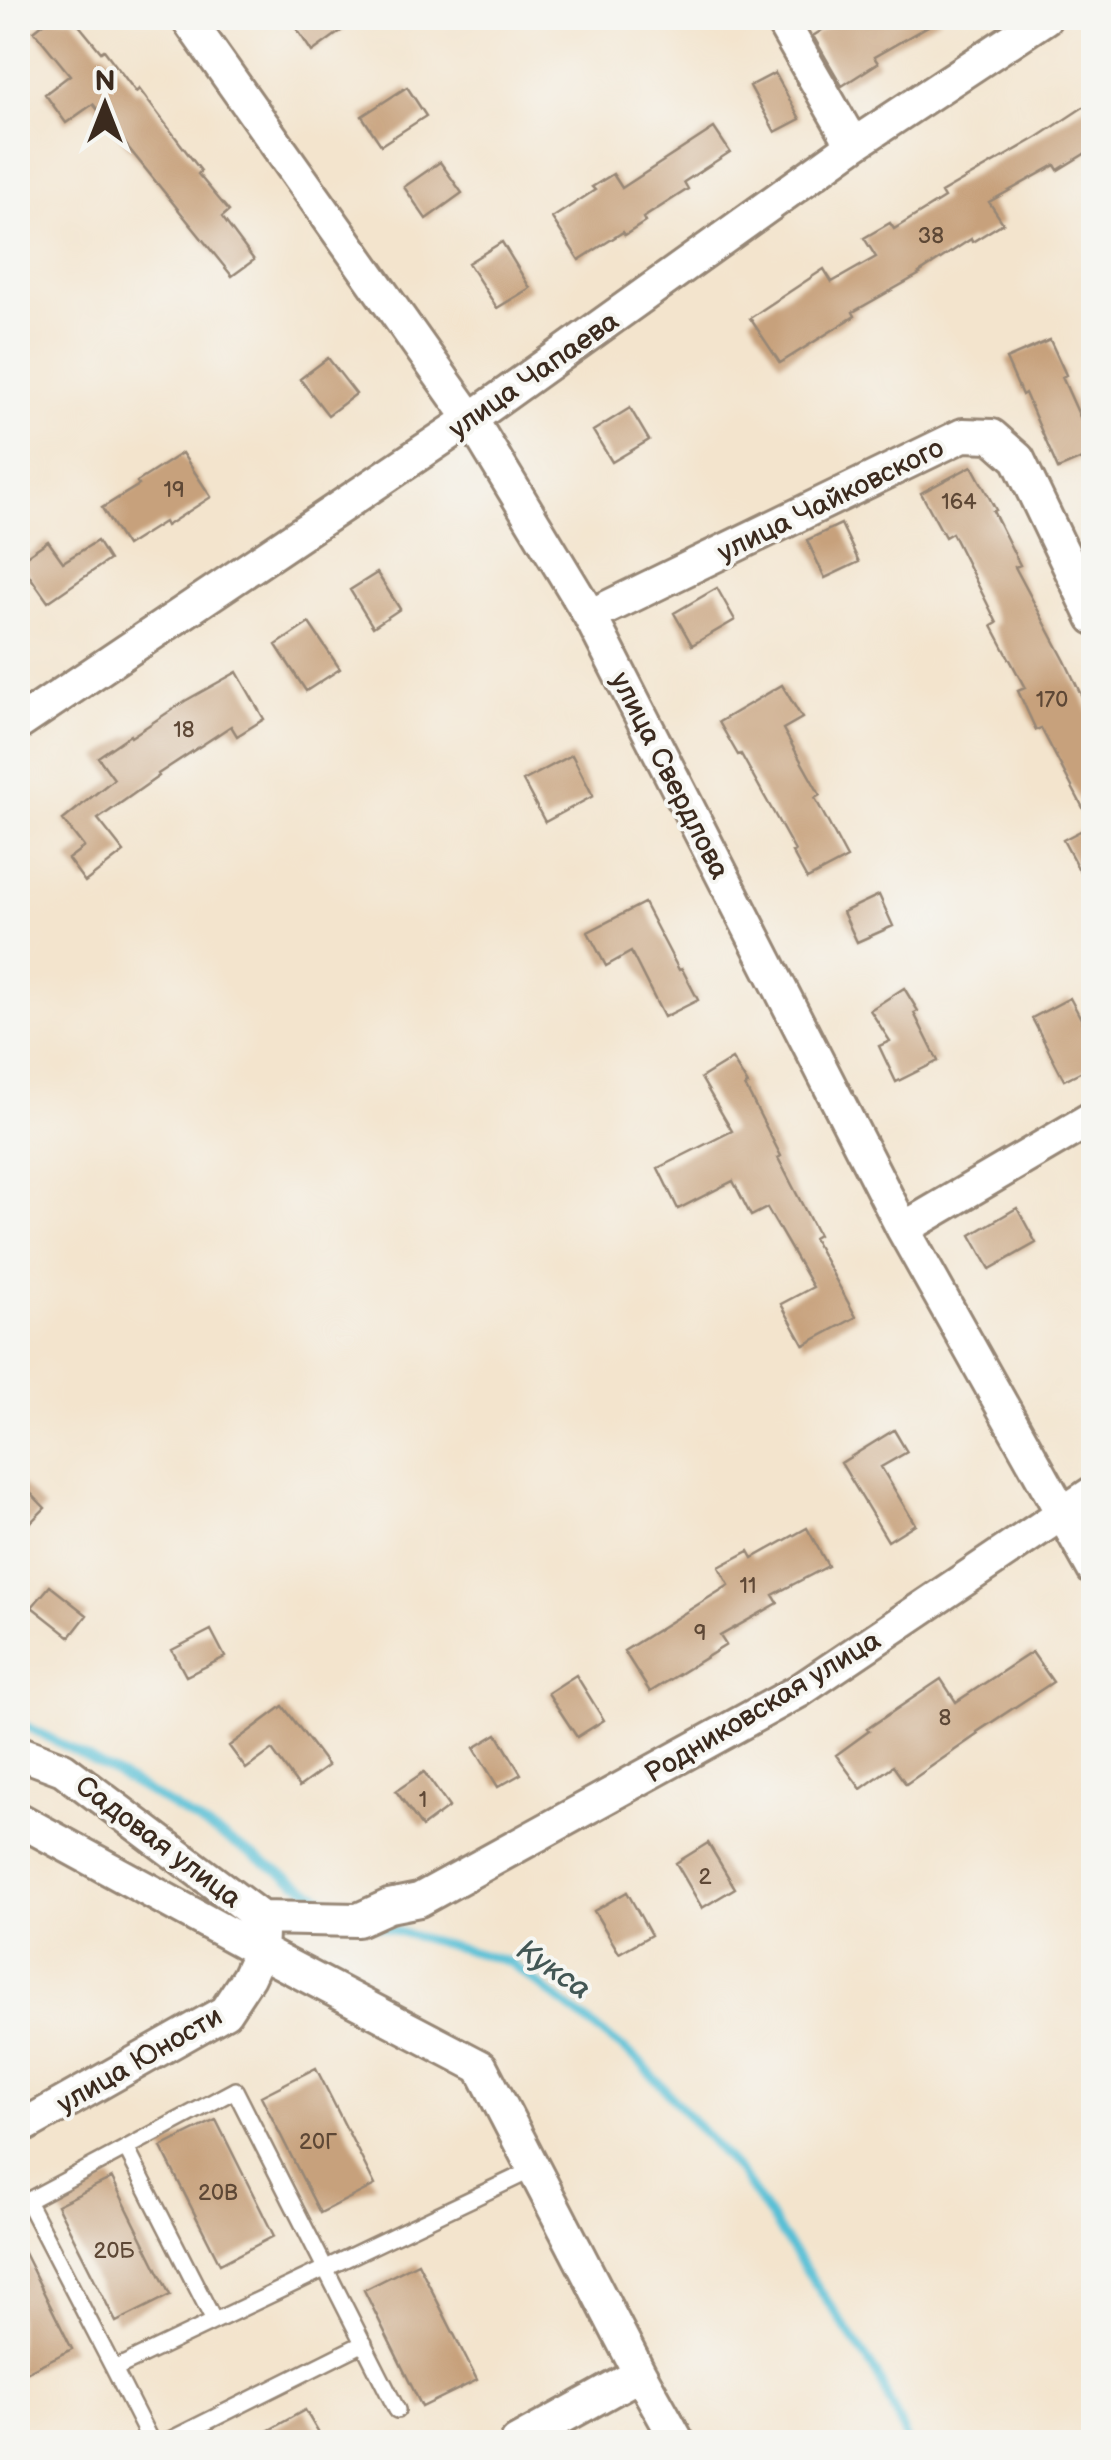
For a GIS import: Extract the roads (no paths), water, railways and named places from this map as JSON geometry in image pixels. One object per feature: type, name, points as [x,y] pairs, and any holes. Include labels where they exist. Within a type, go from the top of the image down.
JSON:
[{"type":"street","name":"улица Свердлова","points":[[186,18],[471,419],[590,616],[903,1229],[1094,1570]]},
{"type":"street","points":[[780,18],[852,145]]},
{"type":"street","name":"улица Чапаева","points":[[18,724],[471,419],[852,145],[1045,18]]},
{"type":"street","name":"улица Чайковского","points":[[590,616],[963,435],[992,436],[1018,459],[1094,618]]},
{"type":"street","points":[[903,1229],[1094,1117]]},
{"type":"street","name":"Родниковская улица","points":[[418,1900],[799,1691],[1094,1492]]},
{"type":"street","name":"Садовая улица","points":[[18,1752],[63,1769],[262,1918],[358,1920],[389,1906],[418,1900]]},
{"type":"street","points":[[18,1819],[481,2067],[678,2442]]},
{"type":"street","name":"улица Юности","points":[[18,2129],[226,2012],[260,1952],[262,1918]]},
{"type":"street","points":[[516,2442],[640,2374]]},
{"type":"lane","points":[[151,2442],[27,2201],[235,2090],[398,2410]]},
{"type":"lane","points":[[126,2148],[214,2321]]},
{"type":"lane","points":[[114,2369],[534,2169]]},
{"type":"lane","points":[[166,2442],[364,2343]]},
{"type":"waterway","name":"Кукса","points":[[18,1722],[140,1787],[338,1908]]},
{"type":"waterway","name":"Кукса","points":[[374,1925],[509,1962],[639,2061],[740,2173],[877,2374],[908,2442]]}]
